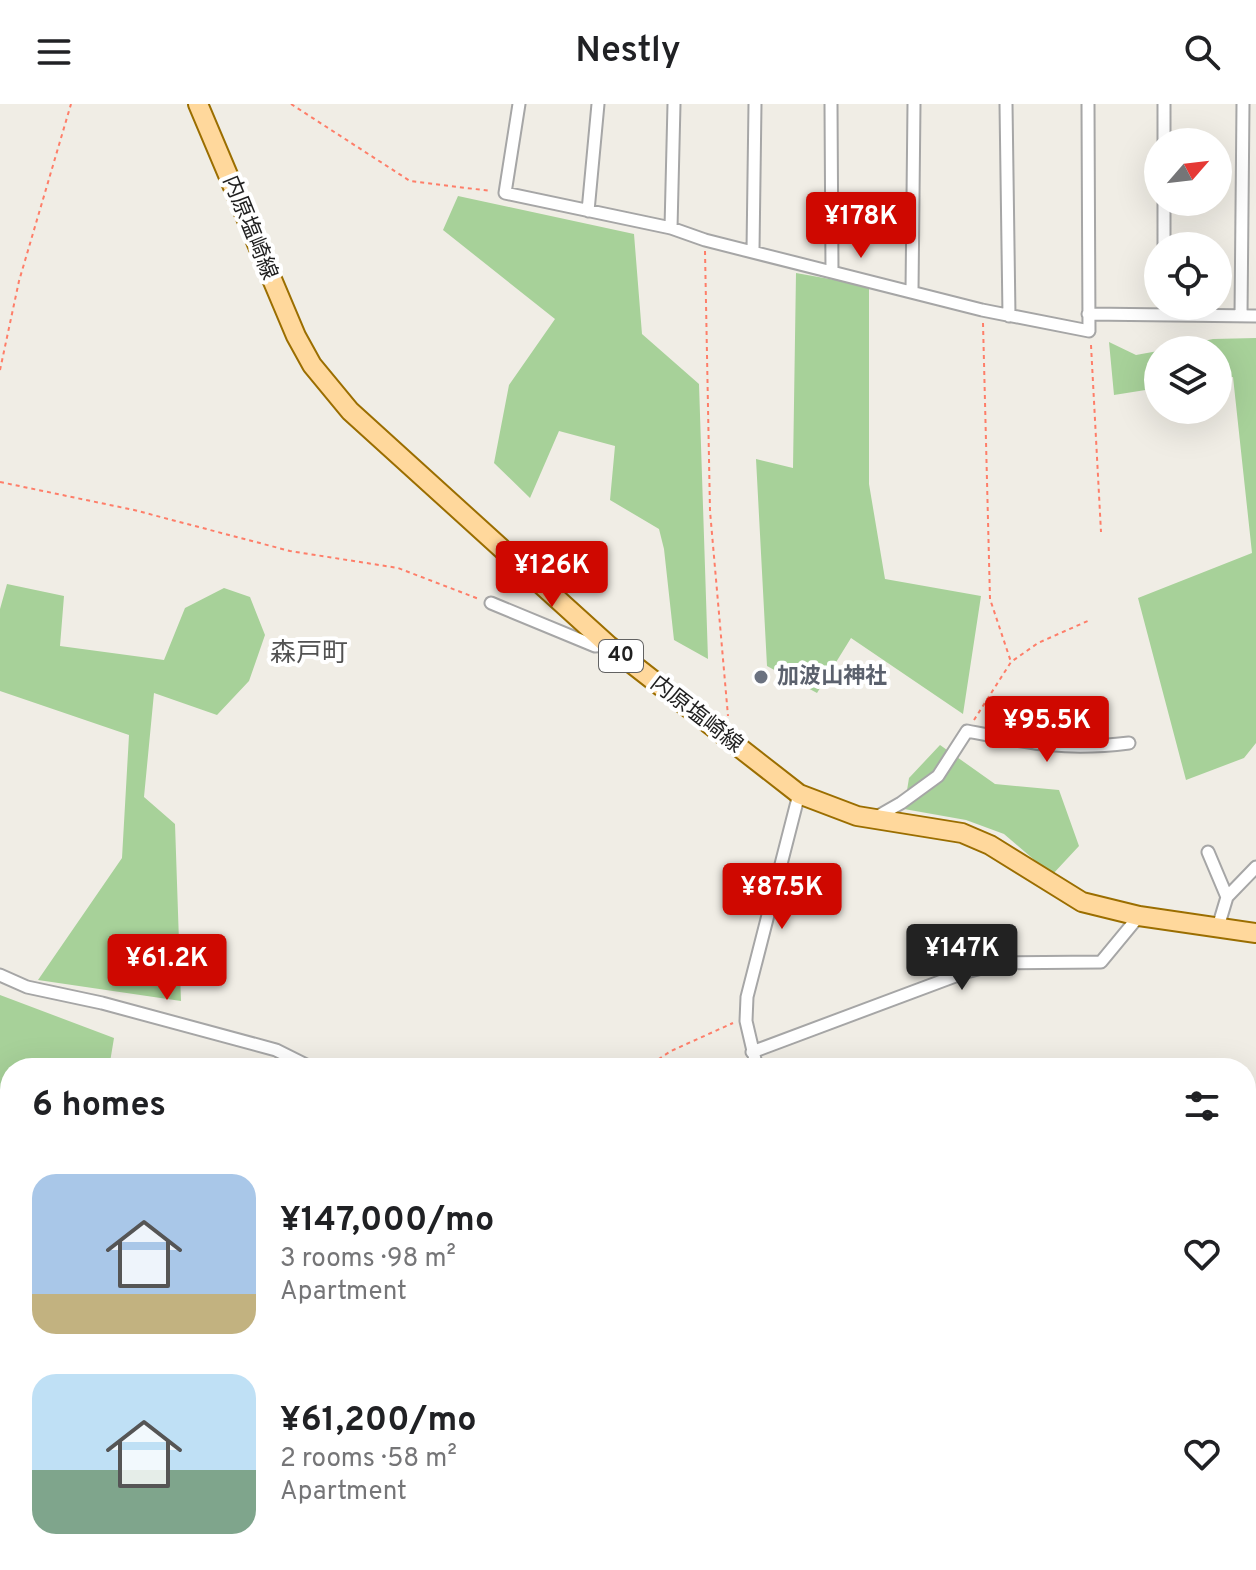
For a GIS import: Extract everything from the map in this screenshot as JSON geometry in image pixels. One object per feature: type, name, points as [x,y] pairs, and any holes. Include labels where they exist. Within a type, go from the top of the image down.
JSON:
[{"type":"main road","name":"内原塩崎線","points":[[198,104],[277,297],[312,365],[350,411],[608,645],[729,741],[799,794],[839,812],[962,833],[990,845],[1082,902],[1139,916],[1256,933]]},
{"type":"street","points":[[519,104],[505,193],[671,228],[705,240],[982,310],[1089,331],[1088,104]]},
{"type":"street","points":[[588,211],[598,104]]},
{"type":"street","points":[[671,228],[674,104]]},
{"type":"street","points":[[753,250],[755,104]]},
{"type":"street","points":[[831,104],[832,271]]},
{"type":"street","points":[[912,291],[914,104]]},
{"type":"street","points":[[1006,104],[1009,316]]},
{"type":"street","points":[[1164,104],[1164,128]]},
{"type":"street","points":[[1241,316],[1243,104]]},
{"type":"street","points":[[1088,314],[1144,311]]},
{"type":"street","points":[[1232,315],[1256,316]]},
{"type":"street","points":[[491,603],[595,646],[608,645]]},
{"type":"street","points":[[873,819],[938,776],[967,731],[1045,747],[1085,749],[1129,743]]},
{"type":"street","points":[[754,1058],[746,1021],[747,997],[799,794]]},
{"type":"street","points":[[1208,852],[1227,897]]},
{"type":"street","points":[[1218,927],[1227,897],[1256,867]]},
{"type":"street","points":[[752,1052],[916,988],[966,972],[1002,963],[1101,962],[1139,916]]},
{"type":"street","points":[[0,975],[43,991],[102,1003],[276,1050],[292,1058]]},
{"type":"path","points":[[0,370],[19,281],[71,104]]},
{"type":"path","points":[[291,104],[410,181],[505,193]]},
{"type":"path","points":[[705,240],[710,496],[729,741]]},
{"type":"path","points":[[982,310],[990,599],[1011,662]]},
{"type":"path","points":[[1091,345],[1101,532]]},
{"type":"path","points":[[0,482],[134,510],[290,551],[398,568],[491,603]]},
{"type":"path","points":[[967,731],[1011,662],[1038,643],[1090,620]]},
{"type":"path","points":[[660,1058],[730,1023],[746,1021]]},
{"type":"green space","points":[[458,196],[634,234],[642,334],[699,384],[708,659],[674,640],[659,529],[610,500],[615,446],[559,431],[530,498],[494,463],[509,385],[555,319],[443,230]]},
{"type":"green space","points":[[796,273],[869,286],[869,484],[885,579],[981,596],[963,714],[851,638],[817,693],[767,666],[756,459],[793,468]]},
{"type":"green space","points":[[1256,338],[1256,743],[1244,758],[1186,780],[1138,598],[1252,553],[1232,377],[1232,339]]},
{"type":"green space","points":[[1109,342],[1136,355],[1144,354],[1144,390],[1114,395]]},
{"type":"green space","points":[[7,584],[64,596],[60,646],[164,660],[185,608],[224,588],[250,597],[265,635],[249,681],[217,715],[154,693],[144,797],[175,824],[181,1001],[38,980],[122,858],[129,735],[0,691],[0,609]]},
{"type":"green space","points":[[940,745],[995,784],[1059,790],[1079,846],[1052,875],[1004,834],[966,820],[904,809],[909,778]]},
{"type":"green space","points":[[0,995],[114,1038],[111,1058],[0,1058]]},
{"type":"place","name":"加波山神社","points":[[761,677]]},
{"type":"district","name":"森戸町","points":[[309,654]]}]
